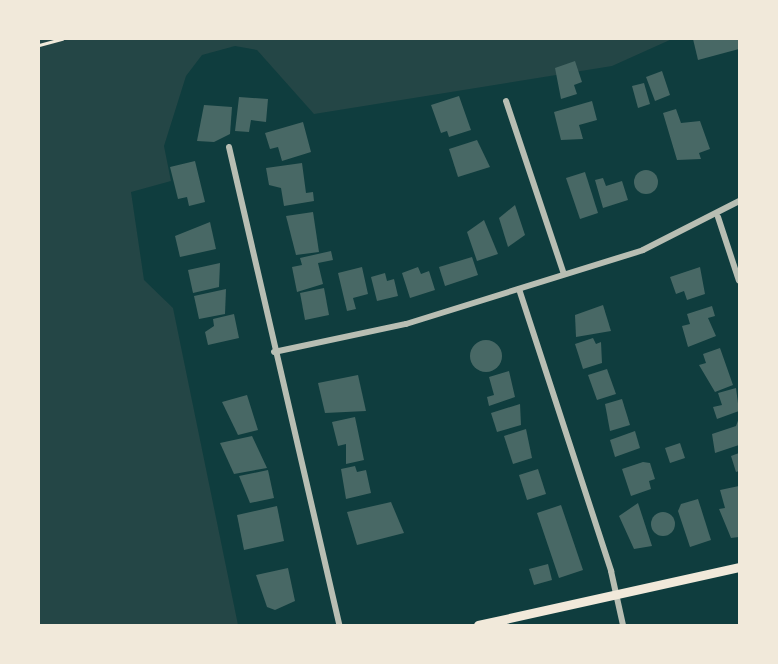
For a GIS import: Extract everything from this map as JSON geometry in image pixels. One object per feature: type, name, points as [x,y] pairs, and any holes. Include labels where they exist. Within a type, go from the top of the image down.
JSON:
[{"type":"main road","points":[[478,625],[739,567]]},
{"type":"street","points":[[506,101],[564,274]]},
{"type":"street","points":[[229,147],[274,352],[339,625]]},
{"type":"street","points":[[274,352],[406,324],[643,250],[718,217],[739,201]]},
{"type":"street","points":[[718,217],[739,281]]},
{"type":"street","points":[[519,289],[616,594],[622,625]]},
{"type":"path","points":[[39,45],[62,39]]},
{"type":"shaded area","points":[[39,39],[672,39],[612,66],[314,114],[257,50],[235,46],[202,55],[186,76],[164,146],[171,181],[131,192],[144,280],[173,308],[238,625],[39,625]]},
{"type":"building","points":[[693,39],[739,39],[739,49],[698,60]]},
{"type":"building","points":[[575,61],[582,82],[574,85],[577,94],[561,99],[555,68]]},
{"type":"building","points":[[662,71],[670,95],[655,101],[646,77]]},
{"type":"building","points":[[644,83],[650,104],[638,108],[632,86]]},
{"type":"building","points":[[459,96],[471,130],[449,137],[447,131],[441,133],[431,105]]},
{"type":"building","points":[[239,97],[268,99],[266,122],[251,120],[249,132],[235,131]]},
{"type":"building","points":[[592,101],[597,120],[579,125],[583,139],[561,140],[554,112]]},
{"type":"building","points":[[204,105],[232,107],[230,134],[214,142],[197,141]]},
{"type":"building","points":[[676,109],[681,123],[700,121],[710,149],[699,153],[701,159],[677,160],[663,113]]},
{"type":"building","points":[[303,122],[311,152],[282,161],[278,147],[270,149],[265,133]]},
{"type":"building","points":[[477,140],[490,167],[458,177],[449,149]]},
{"type":"building","points":[[195,161],[205,202],[189,206],[187,197],[178,199],[170,167]]},
{"type":"building","points":[[302,163],[306,193],[313,192],[314,201],[284,206],[281,188],[269,185],[266,168]]},
{"type":"building","points":[[646,170],[651,171],[657,177],[657,187],[651,193],[646,194],[641,193],[635,187],[634,182],[635,177],[641,171]]},
{"type":"building","points":[[585,172],[598,213],[580,219],[566,178]]},
{"type":"building","points":[[603,178],[606,186],[622,181],[628,200],[603,208],[595,180]]},
{"type":"building","points":[[515,205],[525,235],[508,247],[499,218]]},
{"type":"building","points":[[313,212],[319,252],[296,255],[286,216]]},
{"type":"building","points":[[484,220],[498,254],[477,261],[467,232]]},
{"type":"building","points":[[210,222],[216,249],[180,257],[175,236]]},
{"type":"building","points":[[331,251],[333,260],[318,263],[323,284],[297,292],[292,267],[302,265],[300,258]]},
{"type":"building","points":[[472,257],[478,275],[445,286],[439,267]]},
{"type":"building","points":[[220,263],[219,287],[193,293],[188,270]]},
{"type":"building","points":[[362,267],[368,294],[353,298],[356,309],[347,311],[338,273]]},
{"type":"building","points":[[418,267],[421,274],[429,271],[435,290],[410,298],[402,273]]},
{"type":"building","points":[[700,267],[705,294],[687,300],[684,291],[676,294],[670,277]]},
{"type":"building","points":[[385,273],[387,281],[394,279],[398,296],[377,301],[371,277]]},
{"type":"building","points":[[324,288],[329,315],[305,320],[300,293]]},
{"type":"building","points":[[226,289],[225,314],[199,319],[194,296]]},
{"type":"building","points":[[603,305],[611,331],[576,337],[575,315]]},
{"type":"building","points":[[712,306],[715,316],[708,318],[716,336],[688,347],[682,326],[690,324],[687,314]]},
{"type":"building","points":[[234,314],[239,338],[208,345],[205,332],[214,326],[213,319]]},
{"type":"building","points":[[593,338],[596,344],[601,342],[602,363],[583,369],[575,344]]},
{"type":"building","points":[[486,340],[497,345],[502,356],[497,367],[486,372],[475,367],[470,356],[475,345]]},
{"type":"building","points":[[720,348],[733,385],[715,392],[699,365],[706,363],[703,354]]},
{"type":"building","points":[[607,369],[616,394],[597,400],[588,375]]},
{"type":"building","points":[[509,371],[515,397],[489,406],[487,397],[494,395],[489,377]]},
{"type":"building","points":[[358,375],[366,411],[325,413],[318,383]]},
{"type":"building","points":[[736,388],[739,411],[717,419],[713,407],[722,405],[718,393]]},
{"type":"building","points":[[247,395],[258,430],[238,435],[222,402]]},
{"type":"building","points":[[622,399],[630,425],[610,431],[605,404]]},
{"type":"building","points":[[520,404],[521,425],[497,432],[491,413]]},
{"type":"building","points":[[355,417],[364,460],[346,464],[346,444],[338,446],[332,422]]},
{"type":"building","points":[[739,418],[739,445],[715,453],[712,434],[736,426]]},
{"type":"building","points":[[526,429],[532,458],[513,464],[504,436]]},
{"type":"building","points":[[635,431],[640,448],[615,457],[610,440]]},
{"type":"building","points":[[252,436],[267,468],[234,474],[220,443]]},
{"type":"building","points":[[680,443],[685,458],[670,463],[665,448]]},
{"type":"building","points":[[739,453],[739,471],[736,472],[731,456]]},
{"type":"building","points":[[643,462],[650,463],[655,479],[649,481],[651,489],[631,496],[622,469]]},
{"type":"building","points":[[355,466],[357,472],[366,470],[371,493],[346,499],[341,469]]},
{"type":"building","points":[[538,469],[546,494],[527,500],[519,475]]},
{"type":"building","points":[[268,470],[274,498],[250,503],[239,476]]},
{"type":"building","points":[[739,486],[739,537],[731,538],[719,509],[725,508],[720,490]]},
{"type":"building","points":[[698,499],[711,540],[690,547],[678,511],[681,504]]},
{"type":"building","points":[[391,502],[404,533],[357,545],[347,512]]},
{"type":"building","points":[[638,503],[652,546],[634,549],[619,516]]},
{"type":"building","points":[[561,505],[583,570],[559,578],[537,513]]},
{"type":"building","points":[[277,506],[284,541],[244,550],[237,515]]},
{"type":"building","points":[[663,512],[672,515],[675,524],[672,533],[663,536],[654,533],[651,524],[654,515]]},
{"type":"building","points":[[548,564],[552,580],[534,585],[529,569]]},
{"type":"building","points":[[288,568],[295,601],[275,610],[267,607],[256,575]]}]
